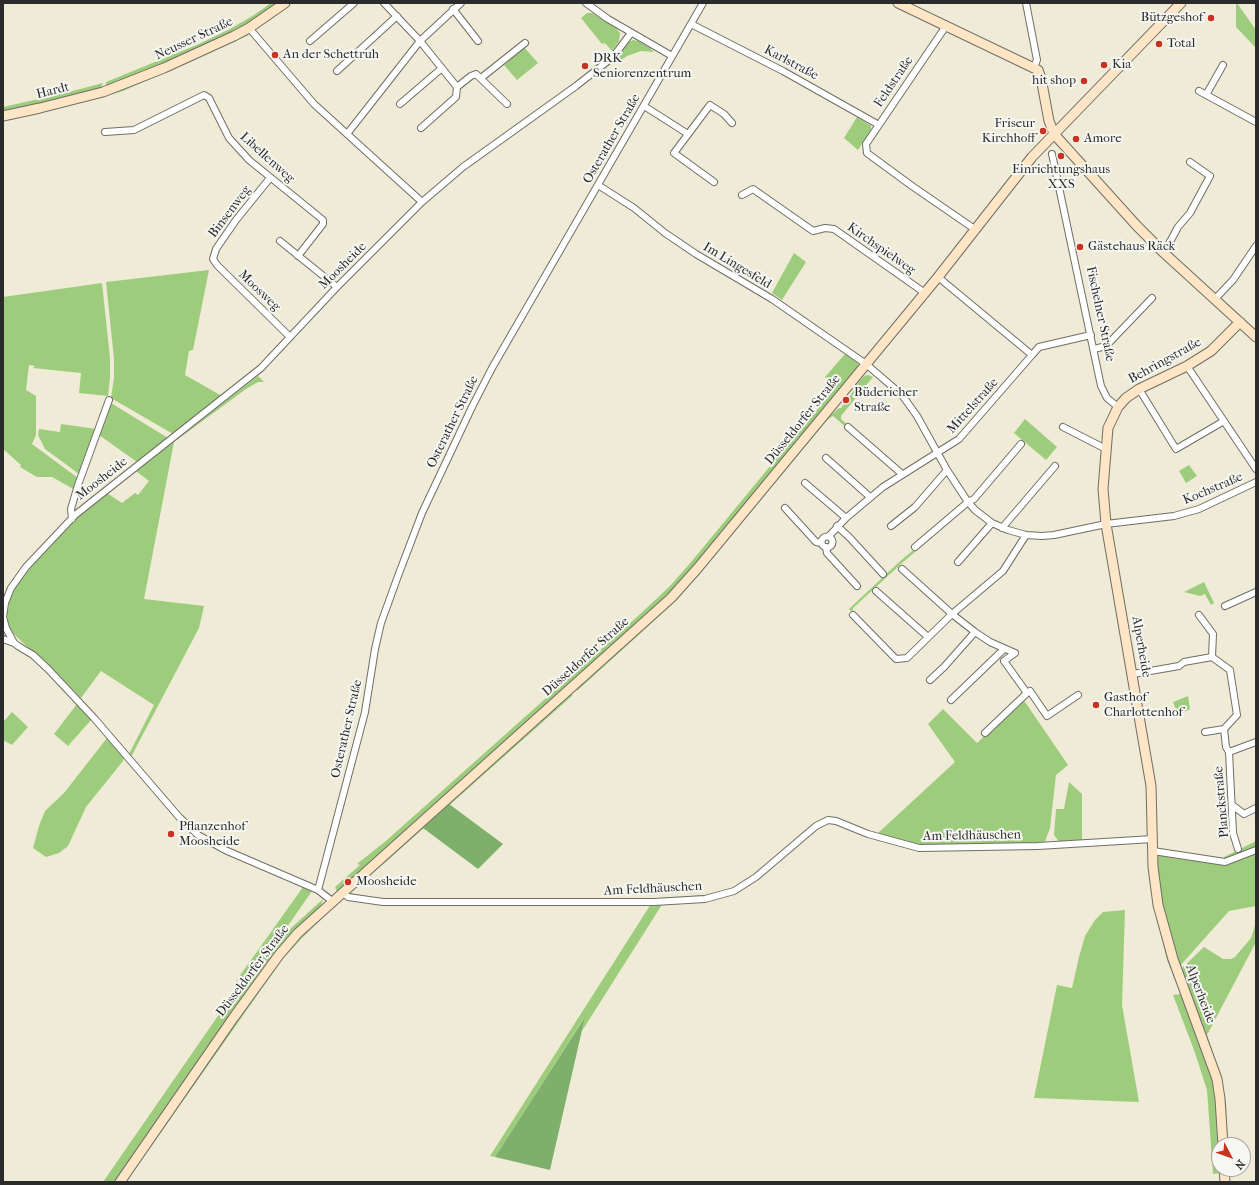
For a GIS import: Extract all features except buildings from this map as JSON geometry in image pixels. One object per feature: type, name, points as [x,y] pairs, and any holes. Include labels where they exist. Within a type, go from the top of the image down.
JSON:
[{"type":"street","name":"Neusser Straße","points":[[109,90],[164,68],[234,36],[249,28],[285,3]]},
{"type":"street","points":[[310,41],[354,3]]},
{"type":"street","points":[[384,3],[420,41],[458,87]]},
{"type":"street","points":[[346,134],[420,41],[461,3]]},
{"type":"street","points":[[586,3],[631,33],[672,56]]},
{"type":"street","name":"Osterather Straße","points":[[318,890],[364,716],[375,649],[381,623],[413,537],[438,478],[482,385],[502,349],[703,3]]},
{"type":"street","points":[[898,3],[1034,67],[1040,73],[1049,121],[1054,134],[1132,221],[1164,253],[1256,337]]},
{"type":"street","points":[[1026,3],[1037,60],[1034,67]]},
{"type":"street","name":"Düsseldorfer Straße","points":[[120,1182],[279,954],[298,933],[332,901],[671,598],[697,569],[925,293],[1026,165],[1181,3]]},
{"type":"street","points":[[453,9],[478,40]]},
{"type":"street","points":[[337,71],[397,16]]},
{"type":"street","name":"Karlstraße","points":[[691,24],[783,70],[879,125]]},
{"type":"street","name":"Feldstraße","points":[[946,26],[866,144],[867,153],[907,183],[976,230]]},
{"type":"street","points":[[249,28],[314,104],[422,202]]},
{"type":"street","name":"Moosheide","points":[[14,643],[6,628],[3,617],[5,603],[11,588],[26,566],[72,518],[261,368],[337,287],[422,202],[463,167],[576,86],[613,57],[631,33]]},
{"type":"street","points":[[481,78],[525,43]]},
{"type":"street","points":[[1206,95],[1223,65]]},
{"type":"street","points":[[400,104],[442,68]]},
{"type":"street","points":[[421,128],[456,97],[458,87],[471,76],[476,74],[507,104]]},
{"type":"street","name":"Hardt","points":[[3,116],[109,90]]},
{"type":"street","points":[[1199,91],[1256,122]]},
{"type":"street","name":"Libellenweg","points":[[105,132],[134,130],[204,96],[209,98],[229,138],[248,160],[323,220],[324,224],[298,256]]},
{"type":"street","points":[[714,182],[674,153],[710,105],[724,114],[732,123]]},
{"type":"street","points":[[644,106],[688,134]]},
{"type":"street","name":"Fischelner Straße","points":[[1052,154],[1101,386],[1107,398],[1118,407]]},
{"type":"street","points":[[1164,253],[1178,228],[1190,214],[1210,176],[1190,162]]},
{"type":"street","name":"Binsenweg","points":[[214,261],[213,254],[218,245],[270,178]]},
{"type":"street","name":"Im Lingesfeld","points":[[598,185],[634,208],[696,254],[772,299],[866,364]]},
{"type":"street","name":"Kirchspielweg","points":[[742,195],[753,189],[813,231],[825,228],[834,229],[925,293]]},
{"type":"street","points":[[280,241],[337,287]]},
{"type":"street","points":[[1215,299],[1234,280],[1256,246]]},
{"type":"street","name":"Moosweg","points":[[214,261],[290,337]]},
{"type":"street","points":[[938,277],[1032,355]]},
{"type":"street","points":[[1094,349],[1106,346],[1152,298]]},
{"type":"street","name":"Behringstraße","points":[[1118,407],[1126,398],[1139,389],[1187,366],[1211,351],[1240,322]]},
{"type":"street","name":"Mittelstraße","points":[[829,536],[833,543],[830,547],[824,545],[823,538],[829,536],[846,518],[870,497],[902,474],[938,454],[959,440],[1039,347],[1091,335]]},
{"type":"street","points":[[866,364],[902,395],[918,416],[947,470],[968,502],[975,510],[992,523],[1002,528],[1026,535],[1042,536],[1054,535],[1106,524]]},
{"type":"street","points":[[1187,366],[1256,469]]},
{"type":"street","points":[[1139,389],[1176,449],[1224,421]]},
{"type":"street","name":"Moosheide","points":[[72,518],[71,509],[78,485],[109,400]]},
{"type":"street","points":[[1063,427],[1106,449],[1108,428],[1118,407]]},
{"type":"street","points":[[848,427],[902,474]]},
{"type":"street","points":[[915,547],[968,502],[974,499],[1021,444]]},
{"type":"street","name":"Alperheide","points":[[1106,449],[1103,489],[1106,524],[1152,786],[1153,851],[1156,895],[1175,965],[1217,1079],[1222,1137]]},
{"type":"street","points":[[826,458],[870,497]]},
{"type":"street","points":[[1002,528],[1054,466]]},
{"type":"street","points":[[891,526],[915,507],[947,470]]},
{"type":"street","name":"Kochstraße","points":[[1106,524],[1151,520],[1187,513],[1256,482]]},
{"type":"street","points":[[805,483],[846,518]]},
{"type":"street","points":[[785,508],[816,542],[824,545],[827,553],[857,586]]},
{"type":"street","points":[[958,562],[992,523]]},
{"type":"street","points":[[838,526],[883,574]]},
{"type":"street","points":[[853,615],[896,659],[907,658],[952,614],[1004,571],[1026,535]]},
{"type":"street","points":[[902,568],[952,614],[975,632],[1004,649],[1014,653],[1004,661],[1026,693]]},
{"type":"street","points":[[876,591],[928,637]]},
{"type":"street","points":[[1225,606],[1256,593]]},
{"type":"street","points":[[1199,615],[1213,634],[1212,657]]},
{"type":"street","points":[[930,680],[944,667],[975,632]]},
{"type":"street","points":[[3,640],[14,643],[33,655],[48,669],[85,708],[181,820],[198,835],[225,850],[318,890],[332,901]]},
{"type":"street","points":[[951,700],[1004,649]]},
{"type":"street","points":[[1133,674],[1178,666],[1184,662],[1212,657],[1230,670],[1237,715],[1224,730],[1205,732]]},
{"type":"street","points":[[985,733],[1026,693],[1030,691],[1047,716],[1078,696]]},
{"type":"street","name":"Planckstraße","points":[[1224,730],[1226,747],[1229,752],[1233,833],[1238,849]]},
{"type":"street","name":"Planckstraße","points":[[1229,752],[1256,742]]},
{"type":"street","points":[[1232,804],[1244,814]]},
{"type":"street","points":[[1232,821],[1256,808]]},
{"type":"street","name":"Am Feldhäuschen","points":[[342,892],[348,896],[383,902],[654,902],[705,899],[734,891],[756,877],[816,826],[828,820],[836,821],[868,834],[919,848],[1038,846],[1153,839]]},
{"type":"street","points":[[1153,851],[1225,862],[1256,850]]},
{"type":"green space","points":[[271,3],[280,3],[256,20],[198,50],[106,87],[106,82],[199,44],[230,29]]},
{"type":"green space","points":[[1236,3],[1256,30],[1256,48],[1236,27]]},
{"type":"green space","points":[[587,13],[592,13],[615,27],[620,33],[619,41],[612,51],[605,43],[602,44],[581,18]]},
{"type":"green space","points":[[243,35],[249,35],[123,91],[106,96],[107,94]]},
{"type":"green space","points":[[633,40],[638,41],[654,52],[641,51],[627,56],[620,61],[618,57],[629,42]]},
{"type":"green space","points":[[523,46],[538,63],[517,80],[504,65],[509,61],[507,59]]},
{"type":"green space","points":[[103,83],[100,90],[3,113],[3,107]]},
{"type":"green space","points":[[857,117],[871,126],[871,130],[858,150],[844,138]]},
{"type":"green space","points":[[794,253],[806,262],[782,300],[772,293]]},
{"type":"green space","points":[[209,270],[193,350],[189,351],[185,375],[222,396],[173,434],[111,398],[114,378],[114,359],[106,282]]},
{"type":"green space","points":[[102,283],[110,358],[108,396],[79,393],[81,373],[33,368],[35,366],[29,365],[26,390],[36,396],[36,435],[32,444],[78,478],[75,490],[52,477],[37,477],[20,467],[21,465],[3,449],[3,297]]},
{"type":"green space","points":[[845,354],[857,362],[859,366],[674,590],[337,892],[335,887],[360,865],[357,864],[387,840],[670,586],[836,386],[825,377]]},
{"type":"green space","points":[[868,375],[873,377],[841,416],[841,419],[849,426],[847,428],[833,416],[828,419],[677,600],[577,691],[577,688],[660,613],[821,424],[839,408],[841,408],[858,383],[864,376]]},
{"type":"green space","points":[[258,376],[264,382],[258,382],[246,389],[174,442],[144,599],[204,606],[199,628],[131,757],[129,754],[154,705],[101,671],[81,698],[48,664],[14,634],[8,625],[7,613],[10,600],[16,586],[27,570],[83,511],[107,493],[122,503],[135,493],[138,495],[149,481],[136,471]]},
{"type":"green space","points":[[111,403],[168,438],[137,462],[99,435]]},
{"type":"green space","points":[[1025,419],[1057,447],[1046,460],[1014,433]]},
{"type":"green space","points":[[61,424],[97,429],[79,474],[45,449],[38,435],[39,429],[60,432]]},
{"type":"green space","points":[[1189,465],[1197,476],[1186,483],[1179,471]]},
{"type":"green space","points":[[963,508],[964,510],[902,563],[853,608],[852,612],[849,609],[898,563]]},
{"type":"green space","points":[[1204,582],[1214,603],[1211,605],[1205,594],[1200,596],[1184,592]]},
{"type":"green space","points":[[569,695],[573,695],[349,893],[383,899],[644,899],[705,895],[732,889],[705,897],[622,901],[383,900],[355,896],[348,893],[348,891]]},
{"type":"green space","points":[[1188,696],[1190,709],[1178,715],[1173,702]]},
{"type":"green space","points":[[1023,699],[1068,765],[1056,775],[1050,828],[1044,844],[919,846],[877,834],[955,762],[928,724],[943,709],[977,743]]},
{"type":"green space","points":[[77,704],[91,720],[68,746],[54,734]]},
{"type":"green space","points":[[12,712],[28,727],[12,745],[3,740],[3,722]]},
{"type":"green space","points":[[107,738],[124,758],[123,761],[86,807],[68,846],[59,853],[46,857],[33,848],[45,811],[64,793]]},
{"type":"green space","points":[[1069,782],[1082,794],[1082,840],[1059,842],[1054,835],[1056,809],[1064,809]]},
{"type":"green space","points":[[449,804],[503,844],[478,869],[423,828]]},
{"type":"green space","points":[[1256,841],[1256,847],[1224,859],[1224,857]]},
{"type":"green space","points":[[1256,851],[1256,906],[1229,911],[1179,967],[1160,902],[1156,858],[1162,854],[1168,857],[1226,865]]},
{"type":"green space","points":[[1152,881],[1215,1079],[1219,1137],[1211,1137],[1211,1146],[1207,1090],[1194,1050],[1173,995],[1181,994],[1167,960],[1153,898]]},
{"type":"green space","points":[[303,887],[312,891],[278,940],[323,899],[321,906],[300,926],[116,1182],[103,1182],[240,984],[236,981]]},
{"type":"green space","points":[[344,897],[282,960],[126,1182],[124,1182],[268,974],[290,946]]},
{"type":"green space","points":[[663,903],[582,1031],[584,1018],[495,1157],[490,1156],[651,904]]},
{"type":"green space","points":[[1125,910],[1122,1005],[1139,1102],[1034,1098],[1057,985],[1072,988],[1085,936],[1095,920],[1103,912]]},
{"type":"green space","points":[[1256,922],[1256,942],[1207,1035],[1221,1076],[1226,1102],[1228,1137],[1226,1137],[1224,1101],[1180,970],[1204,947],[1223,959],[1231,959],[1235,957],[1251,938]]},
{"type":"green space","points":[[585,1017],[550,1170],[495,1157]]},
{"type":"place","name":"Bützgeshof","points":[[1211,18]]},
{"type":"place","name":"Total","points":[[1159,44]]},
{"type":"place","name":"An der Schettruh","points":[[275,55]]},
{"type":"place","name":"Kia","points":[[1104,65]]},
{"type":"place","name":"DRK Seniorenzentrum","points":[[585,66]]},
{"type":"place","name":"hit shop","points":[[1084,81]]},
{"type":"place","name":"Friseur Kirchhoff","points":[[1043,131]]},
{"type":"place","name":"Amore","points":[[1076,139]]},
{"type":"place","name":"Einrichtungshaus XXS","points":[[1061,156]]},
{"type":"place","name":"Gästehaus Räck","points":[[1080,247]]},
{"type":"place","name":"Büdericher Straße","points":[[846,400]]},
{"type":"place","name":"Gasthof Charlottenhof","points":[[1096,705]]},
{"type":"place","name":"Pflanzenhof Moosheide","points":[[171,834]]},
{"type":"place","name":"Moosheide","points":[[348,882]]}]
